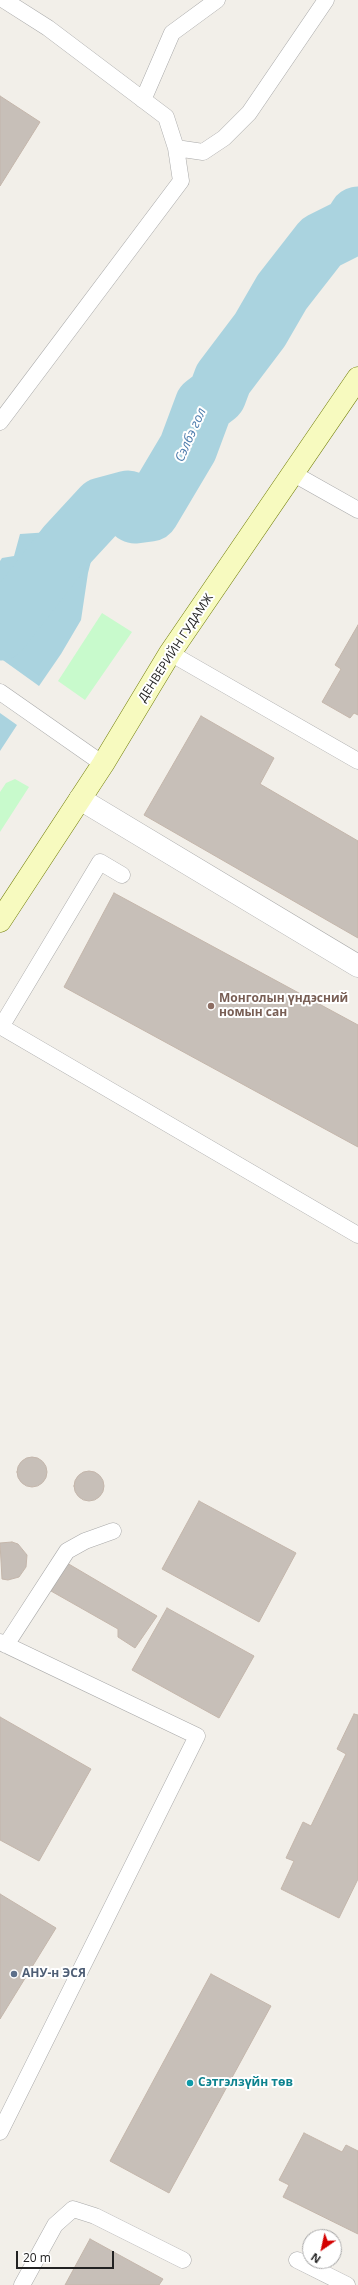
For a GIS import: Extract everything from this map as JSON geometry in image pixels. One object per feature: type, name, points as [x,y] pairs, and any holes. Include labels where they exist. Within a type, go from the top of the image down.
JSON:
[{"type":"street","name":"ДЕНВЕРИЙН ГУДАМЖ","points":[[0,921],[103,764],[170,653],[294,474],[358,378]]},
{"type":"street","points":[[80,798],[358,966]]},
{"type":"lane","points":[[0,422],[181,181],[176,148],[166,117],[48,28],[4,0]]},
{"type":"lane","points":[[143,100],[172,33],[217,0]]},
{"type":"lane","points":[[176,148],[203,152],[224,138],[244,118],[326,0]]},
{"type":"lane","points":[[294,474],[358,510]]},
{"type":"lane","points":[[170,653],[358,761]]},
{"type":"lane","points":[[0,692],[103,764]]},
{"type":"lane","points":[[122,875],[100,862],[1,1027],[358,1235]]},
{"type":"lane","points":[[0,2132],[197,1736],[3,1644],[67,1551],[85,1541],[112,1531]]},
{"type":"lane","points":[[22,2285],[56,2225],[73,2209],[95,2216],[183,2260]]},
{"type":"lane","points":[[297,2260],[347,2285]]},
{"type":"green space","points":[[102,613],[132,632],[85,700],[58,681]]},
{"type":"green space","points":[[15,779],[29,787],[0,832],[0,792],[6,783]]},
{"type":"water","points":[[116,497],[111,518],[100,526],[88,573],[81,620],[61,654],[39,686],[0,658],[0,561],[2,558],[14,556],[20,534],[50,532]]},
{"type":"water","points":[[0,713],[17,725],[0,751]]},
{"type":"building","points":[[0,96],[40,122],[0,186]]},
{"type":"building","points":[[358,625],[358,715],[354,713],[350,718],[322,702],[341,669],[335,665]]},
{"type":"building","points":[[201,716],[274,758],[260,784],[358,841],[358,938],[144,815]]},
{"type":"building","name":"Монголын үндэсний номын сан","points":[[114,893],[358,1025],[358,1147],[64,987]]},
{"type":"building","points":[[32,1457],[42,1462],[47,1472],[42,1482],[32,1487],[22,1482],[17,1472],[22,1462]]},
{"type":"building","points":[[89,1471],[100,1475],[104,1486],[100,1497],[89,1501],[78,1497],[74,1486],[78,1475]]},
{"type":"building","points":[[199,1501],[296,1553],[259,1622],[162,1569]]},
{"type":"building","points":[[12,1542],[18,1544],[27,1555],[26,1567],[19,1577],[8,1580],[2,1579],[0,1543]]},
{"type":"building","points":[[67,1563],[157,1616],[135,1648],[118,1637],[118,1629],[51,1591]]},
{"type":"building","points":[[167,1608],[254,1656],[219,1718],[132,1670]]},
{"type":"building","points":[[354,1714],[358,1715],[358,1879],[339,1918],[281,1889],[294,1861],[286,1858],[303,1822],[311,1826],[346,1754],[337,1749]]},
{"type":"building","points":[[0,1717],[91,1769],[39,1861],[0,1840]]},
{"type":"building","name":"АНУ-н ЭСЯ","points":[[0,1894],[56,1928],[0,2019]]},
{"type":"building","name":"Сэтгэлзүйн төв","points":[[211,1974],[271,2006],[169,2193],[110,2161]]},
{"type":"building","points":[[304,2133],[342,2152],[346,2145],[358,2151],[358,2234],[283,2197],[289,2185],[279,2180]]},
{"type":"building","points":[[90,2239],[163,2279],[159,2285],[65,2285]]},
{"type":"waterway","name":"Сэлбэ гол","points":[[0,631],[66,546],[102,507],[128,500],[135,514],[150,512],[188,448],[204,405],[217,395],[223,379],[260,330],[282,292],[321,242],[351,227],[358,216]]},
{"type":"place","name":"Монголын үндэсний номын сан","points":[[211,1006]]},
{"type":"place","name":"АНУ-н ЭСЯ","points":[[14,1974]]},
{"type":"place","name":"Сэтгэлзүйн төв","points":[[190,2083]]}]
